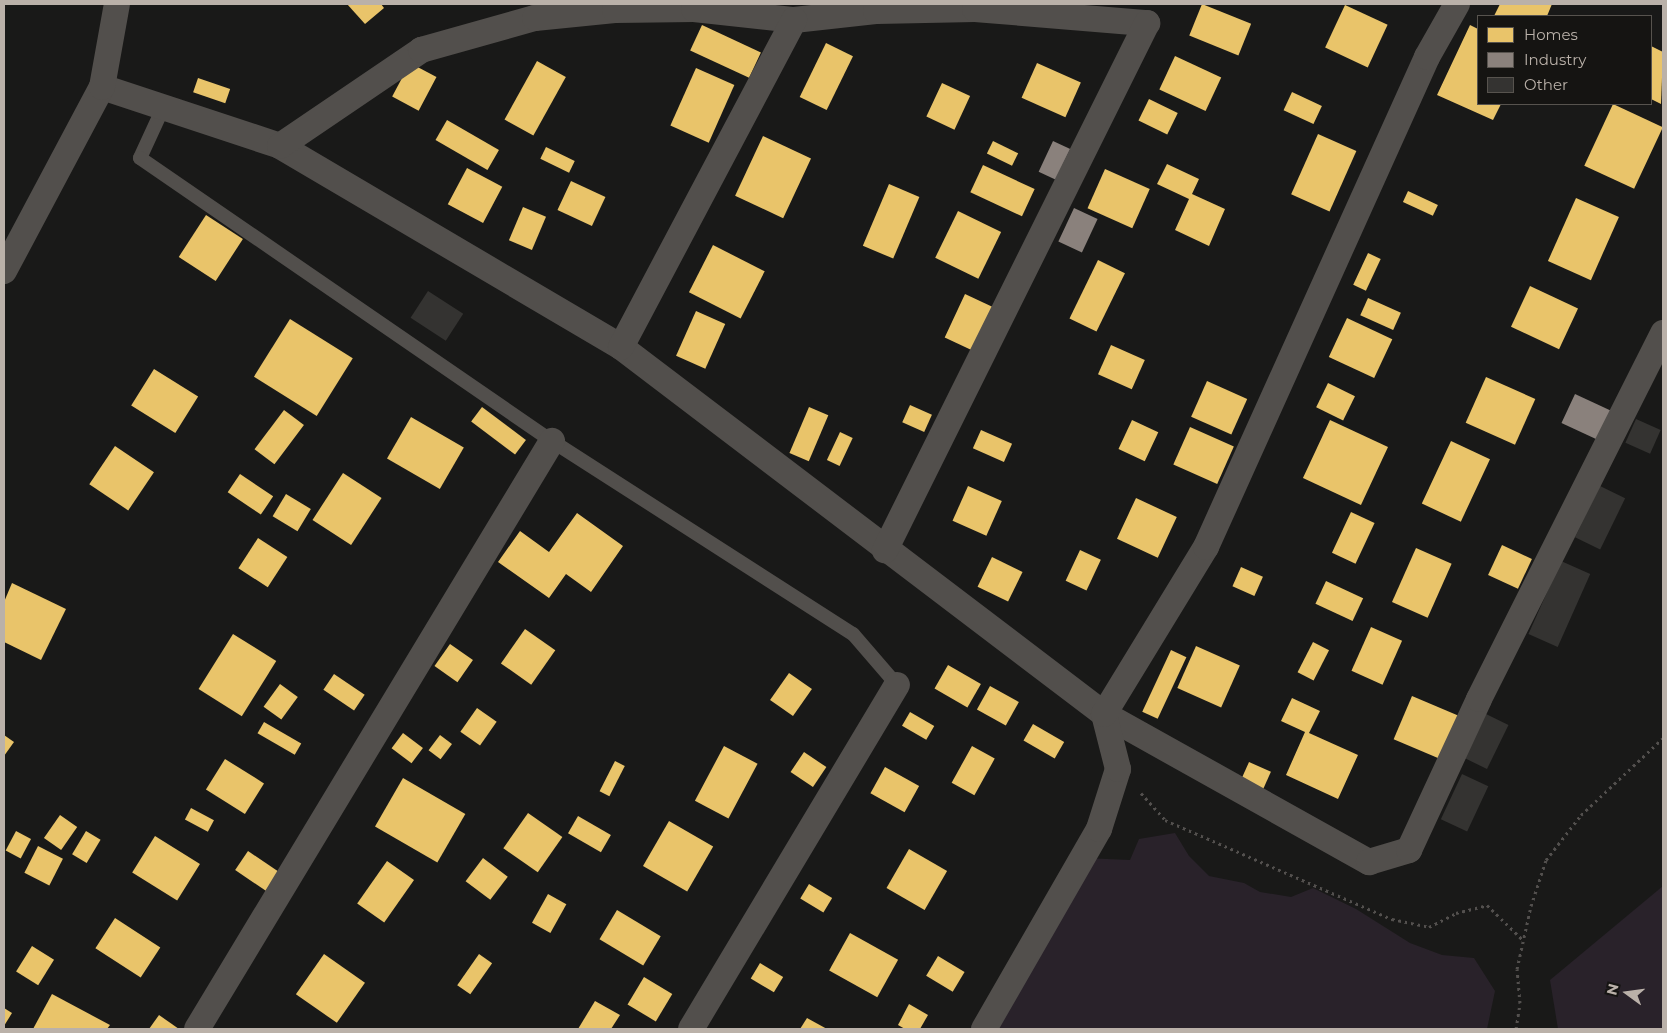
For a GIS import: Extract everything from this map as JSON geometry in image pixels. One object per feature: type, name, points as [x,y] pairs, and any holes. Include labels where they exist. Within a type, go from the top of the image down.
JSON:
[{"type":"street","points":[[4,270],[102,87],[116,4]]},
{"type":"street","points":[[984,1029],[1099,829],[1118,769],[1104,714],[1206,547],[1427,57],[1458,4]]},
{"type":"street","points":[[280,146],[421,50],[535,18],[615,10],[694,9],[794,20],[876,11],[975,9],[1148,23],[885,550]]},
{"type":"street","points":[[620,348],[794,20]]},
{"type":"street","points":[[102,87],[280,146],[620,348],[1104,714],[1369,862],[1409,850],[1479,699],[1663,333]]},
{"type":"street","points":[[197,1029],[552,441]]},
{"type":"street","points":[[690,1029],[897,685]]},
{"type":"lane","points":[[163,108],[140,158],[552,441],[853,634],[897,685]]},
{"type":"path","points":[[1516,1029],[1520,1003],[1517,969],[1523,940],[1546,860],[1581,815],[1663,738]]},
{"type":"path","points":[[1118,769],[1165,820],[1392,919],[1429,926],[1456,913],[1487,905],[1523,940]]},
{"type":"shaded area","points":[[1175,833],[1189,856],[1209,876],[1244,883],[1260,892],[1291,897],[1313,888],[1356,909],[1410,943],[1442,955],[1474,958],[1495,991],[1487,1029],[990,1029],[1084,858],[1130,860],[1139,839]]},
{"type":"shaded area","points":[[1663,886],[1663,1029],[1558,1029],[1550,980]]},
{"type":"building: Homes","points":[[347,4],[381,4],[384,8],[365,24]]},
{"type":"building: Homes","points":[[1202,4],[1251,24],[1238,55],[1189,36]]},
{"type":"building: Homes","points":[[1500,4],[1552,4],[1547,15],[1494,15]]},
{"type":"building: Homes","points":[[1345,5],[1388,25],[1368,67],[1325,48]]},
{"type":"building: Homes","points":[[702,25],[761,52],[749,78],[690,50]]},
{"type":"building: Homes","points":[[1470,25],[1477,28],[1477,105],[1500,105],[1493,120],[1437,95]]},
{"type":"building: Homes","points":[[826,43],[853,56],[827,110],[800,97]]},
{"type":"building: Homes","points":[[1652,46],[1663,52],[1661,104],[1652,100]]},
{"type":"building: Homes","points":[[1175,56],[1221,78],[1206,111],[1159,90]]},
{"type":"building: Homes","points":[[537,61],[566,77],[533,136],[505,120]]},
{"type":"building: Homes","points":[[410,63],[436,77],[419,111],[392,97]]},
{"type":"building: Homes","points":[[1037,63],[1081,83],[1065,117],[1022,98]]},
{"type":"building: Homes","points":[[696,68],[734,85],[709,143],[670,126]]},
{"type":"building: Homes","points":[[198,78],[230,89],[225,103],[193,92]]},
{"type":"building: Homes","points":[[942,83],[970,96],[954,130],[926,117]]},
{"type":"building: Homes","points":[[1292,92],[1322,106],[1313,124],[1284,110]]},
{"type":"building: Homes","points":[[1149,99],[1178,113],[1167,135],[1138,121]]},
{"type":"building: Homes","points":[[1613,105],[1663,127],[1634,189],[1584,166]]},
{"type":"building: Homes","points":[[447,120],[499,150],[487,170],[436,140]]},
{"type":"building: Homes","points":[[1318,134],[1356,151],[1330,211],[1291,194]]},
{"type":"building: Homes","points":[[763,136],[811,158],[783,218],[735,196]]},
{"type":"building: Homes","points":[[993,141],[1018,153],[1012,166],[987,154]]},
{"type":"building: Homes","points":[[546,147],[575,161],[569,173],[540,159]]},
{"type":"building: Homes","points":[[1167,164],[1199,179],[1192,194],[1225,209],[1209,246],[1175,230],[1189,199],[1157,184]]},
{"type":"building: Homes","points":[[983,165],[1035,189],[1022,216],[970,192]]},
{"type":"building: Homes","points":[[467,168],[502,187],[483,223],[448,204]]},
{"type":"building: Homes","points":[[1105,169],[1150,189],[1132,228],[1088,208]]},
{"type":"building: Homes","points":[[571,181],[605,197],[592,226],[557,210]]},
{"type":"building: Homes","points":[[889,184],[919,197],[893,259],[863,246]]},
{"type":"building: Homes","points":[[1408,191],[1438,205],[1433,216],[1403,202]]},
{"type":"building: Homes","points":[[1576,198],[1619,217],[1591,280],[1548,261]]},
{"type":"building: Homes","points":[[523,207],[546,217],[532,250],[509,240]]},
{"type":"building: Homes","points":[[958,211],[1001,232],[978,279],[935,258]]},
{"type":"building: Homes","points":[[206,215],[243,239],[216,281],[179,257]]},
{"type":"building: Homes","points":[[713,245],[765,271],[741,319],[689,292]]},
{"type":"building: Homes","points":[[1368,253],[1381,259],[1366,291],[1353,285]]},
{"type":"building: Homes","points":[[1098,260],[1125,273],[1096,332],[1070,318]]},
{"type":"building: Homes","points":[[1530,286],[1578,308],[1559,349],[1511,327]]},
{"type":"building: Homes","points":[[965,294],[995,308],[975,351],[945,338]]},
{"type":"building: Homes","points":[[1368,298],[1401,313],[1393,330],[1360,315]]},
{"type":"building: Homes","points":[[696,311],[725,324],[705,369],[676,356]]},
{"type":"building: Homes","points":[[1347,318],[1392,339],[1374,378],[1329,357]]},
{"type":"building: Homes","points":[[290,319],[353,358],[317,416],[254,377]]},
{"type":"building: Homes","points":[[1111,345],[1145,360],[1132,389],[1098,374]]},
{"type":"building: Homes","points":[[154,369],[198,397],[175,433],[131,405]]},
{"type":"building: Homes","points":[[1486,377],[1535,399],[1515,445],[1466,423]]},
{"type":"building: Homes","points":[[1207,381],[1247,399],[1231,435],[1191,417]]},
{"type":"building: Homes","points":[[1328,383],[1355,396],[1343,420],[1316,407]]},
{"type":"building: Homes","points":[[910,405],[932,415],[924,432],[902,422]]},
{"type":"building: Homes","points":[[482,407],[526,440],[515,454],[471,421]]},
{"type":"building: Homes","points":[[809,407],[828,415],[809,461],[789,453]]},
{"type":"building: Homes","points":[[284,410],[304,425],[274,464],[255,449]]},
{"type":"building: Homes","points":[[411,417],[464,448],[440,489],[387,459]]},
{"type":"building: Homes","points":[[1132,420],[1158,432],[1145,461],[1118,449]]},
{"type":"building: Homes","points":[[1330,420],[1388,447],[1361,505],[1303,478]]},
{"type":"building: Homes","points":[[1190,427],[1234,447],[1217,484],[1173,464]]},
{"type":"building: Homes","points":[[981,430],[1012,444],[1004,462],[973,448]]},
{"type":"building: Homes","points":[[840,432],[853,438],[840,466],[827,460]]},
{"type":"building: Homes","points":[[1451,441],[1490,459],[1461,522],[1422,504]]},
{"type":"building: Homes","points":[[115,446],[154,472],[128,510],[89,484]]},
{"type":"building: Homes","points":[[343,473],[382,498],[351,545],[313,520]]},
{"type":"building: Homes","points":[[240,474],[273,496],[261,515],[228,492]]},
{"type":"building: Homes","points":[[968,486],[1002,501],[986,536],[953,521]]},
{"type":"building: Homes","points":[[286,494],[311,509],[297,531],[273,516]]},
{"type":"building: Homes","points":[[1136,498],[1177,517],[1158,558],[1117,539]]},
{"type":"building: Homes","points":[[1351,512],[1375,523],[1356,564],[1332,553]]},
{"type":"building: Homes","points":[[577,513],[623,546],[591,592],[566,574],[549,598],[498,562],[520,531],[549,552]]},
{"type":"building: Homes","points":[[258,538],[287,557],[268,587],[238,568]]},
{"type":"building: Homes","points":[[1502,545],[1532,559],[1518,589],[1488,575]]},
{"type":"building: Homes","points":[[1416,548],[1452,564],[1428,618],[1392,602]]},
{"type":"building: Homes","points":[[1080,550],[1101,560],[1086,591],[1066,581]]},
{"type":"building: Homes","points":[[992,557],[1023,572],[1008,602],[978,587]]},
{"type":"building: Homes","points":[[1241,567],[1263,577],[1254,596],[1232,586]]},
{"type":"building: Homes","points":[[1326,581],[1363,598],[1353,621],[1315,604]]},
{"type":"building: Homes","points":[[12,583],[66,609],[41,660],[4,642],[4,602]]},
{"type":"building: Homes","points":[[1371,627],[1402,641],[1383,685],[1351,671]]},
{"type":"building: Homes","points":[[525,629],[555,650],[531,685],[501,663]]},
{"type":"building: Homes","points":[[233,634],[276,661],[242,716],[199,689]]},
{"type":"building: Homes","points":[[1313,642],[1329,650],[1314,680],[1298,672]]},
{"type":"building: Homes","points":[[450,644],[473,660],[457,682],[435,666]]},
{"type":"building: Homes","points":[[1196,646],[1240,666],[1221,708],[1177,688]]},
{"type":"building: Homes","points":[[1171,650],[1186,657],[1158,719],[1142,712]]},
{"type":"building: Homes","points":[[948,665],[981,684],[967,707],[934,688]]},
{"type":"building: Homes","points":[[789,673],[812,689],[793,716],[770,700]]},
{"type":"building: Homes","points":[[334,674],[365,695],[354,710],[323,690]]},
{"type":"building: Homes","points":[[280,684],[298,697],[281,720],[264,707]]},
{"type":"building: Homes","points":[[990,686],[1019,702],[1006,726],[977,710]]},
{"type":"building: Homes","points":[[1412,696],[1458,716],[1440,759],[1394,739]]},
{"type":"building: Homes","points":[[1292,698],[1320,711],[1309,733],[1358,755],[1338,799],[1286,775],[1305,732],[1281,721]]},
{"type":"building: Homes","points":[[477,708],[497,722],[480,746],[460,732]]},
{"type":"building: Homes","points":[[910,712],[934,726],[926,740],[902,726]]},
{"type":"building: Homes","points":[[264,722],[301,744],[295,755],[258,733]]},
{"type":"building: Homes","points":[[1033,724],[1064,742],[1055,758],[1024,740]]},
{"type":"building: Homes","points":[[403,733],[423,748],[412,763],[392,748]]},
{"type":"building: Homes","points":[[4,735],[14,742],[4,756]]},
{"type":"building: Homes","points":[[440,735],[452,744],[441,759],[429,750]]},
{"type":"building: Homes","points":[[724,746],[758,764],[728,819],[695,801]]},
{"type":"building: Homes","points":[[972,746],[995,759],[974,795],[952,783]]},
{"type":"building: Homes","points":[[804,752],[826,767],[813,787],[791,772]]},
{"type":"building: Homes","points":[[225,759],[264,783],[245,814],[206,790]]},
{"type":"building: Homes","points":[[615,761],[625,766],[609,796],[600,791]]},
{"type":"building: Homes","points":[[1249,762],[1271,772],[1262,792],[1240,782]]},
{"type":"building: Homes","points":[[885,767],[919,786],[905,812],[870,793]]},
{"type":"building: Homes","points":[[403,778],[465,814],[437,862],[375,826]]},
{"type":"building: Homes","points":[[191,808],[214,820],[208,832],[185,819]]},
{"type":"building: Homes","points":[[528,813],[562,837],[538,872],[503,848]]},
{"type":"building: Homes","points":[[60,815],[77,827],[61,850],[44,838]]},
{"type":"building: Homes","points":[[578,816],[611,835],[601,852],[568,833]]},
{"type":"building: Homes","points":[[669,821],[713,846],[687,892],[643,866]]},
{"type":"building: Homes","points":[[16,831],[31,839],[21,858],[6,850]]},
{"type":"building: Homes","points":[[86,831],[101,840],[87,863],[72,854]]},
{"type":"building: Homes","points":[[155,836],[200,864],[177,901],[132,872]]},
{"type":"building: Homes","points":[[38,846],[63,859],[49,885],[24,873]]},
{"type":"building: Homes","points":[[909,849],[947,871],[925,910],[886,888]]},
{"type":"building: Homes","points":[[248,851],[279,872],[266,891],[235,870]]},
{"type":"building: Homes","points":[[483,858],[508,877],[490,900],[466,881]]},
{"type":"building: Homes","points":[[387,861],[414,880],[384,923],[357,904]]},
{"type":"building: Homes","points":[[809,884],[832,898],[823,912],[800,899]]},
{"type":"building: Homes","points":[[548,894],[566,904],[550,933],[532,923]]},
{"type":"building: Homes","points":[[617,910],[661,936],[643,965],[599,939]]},
{"type":"building: Homes","points":[[115,918],[160,947],[141,978],[95,948]]},
{"type":"building: Homes","points":[[850,933],[898,960],[877,997],[829,971]]},
{"type":"building: Homes","points":[[32,946],[54,960],[38,985],[16,971]]},
{"type":"building: Homes","points":[[324,954],[365,983],[337,1023],[296,994]]},
{"type":"building: Homes","points":[[479,954],[492,963],[470,994],[457,985]]},
{"type":"building: Homes","points":[[938,956],[965,972],[953,992],[926,976]]},
{"type":"building: Homes","points":[[760,963],[783,977],[774,992],[751,978]]},
{"type":"building: Homes","points":[[644,977],[672,994],[656,1021],[628,1004]]},
{"type":"building: Homes","points":[[52,994],[110,1025],[107,1029],[33,1029]]},
{"type":"building: Homes","points":[[595,1001],[620,1015],[611,1029],[578,1029]]},
{"type":"building: Homes","points":[[909,1004],[928,1015],[920,1029],[905,1029],[898,1025]]},
{"type":"building: Homes","points":[[4,1008],[12,1013],[4,1026]]},
{"type":"building: Homes","points":[[159,1015],[179,1029],[149,1029]]},
{"type":"building: Homes","points":[[807,1018],[827,1029],[800,1029]]},
{"type":"building: Industry","points":[[1053,141],[1070,149],[1056,180],[1039,172]]},
{"type":"building: Industry","points":[[1074,208],[1098,219],[1082,253],[1058,242]]},
{"type":"building: Industry","points":[[1575,394],[1612,411],[1599,440],[1561,423]]},
{"type":"building: Other","points":[[428,291],[463,314],[446,341],[411,318]]},
{"type":"building: Other","points":[[1636,419],[1661,430],[1650,454],[1625,443]]},
{"type":"building: Other","points":[[1600,486],[1625,498],[1600,550],[1575,537]]},
{"type":"building: Other","points":[[1561,561],[1590,574],[1558,647],[1528,634]]},
{"type":"building: Other","points":[[1486,714],[1508,725],[1487,769],[1465,758]]},
{"type":"building: Other","points":[[1462,774],[1488,786],[1467,832],[1441,819]]}]
